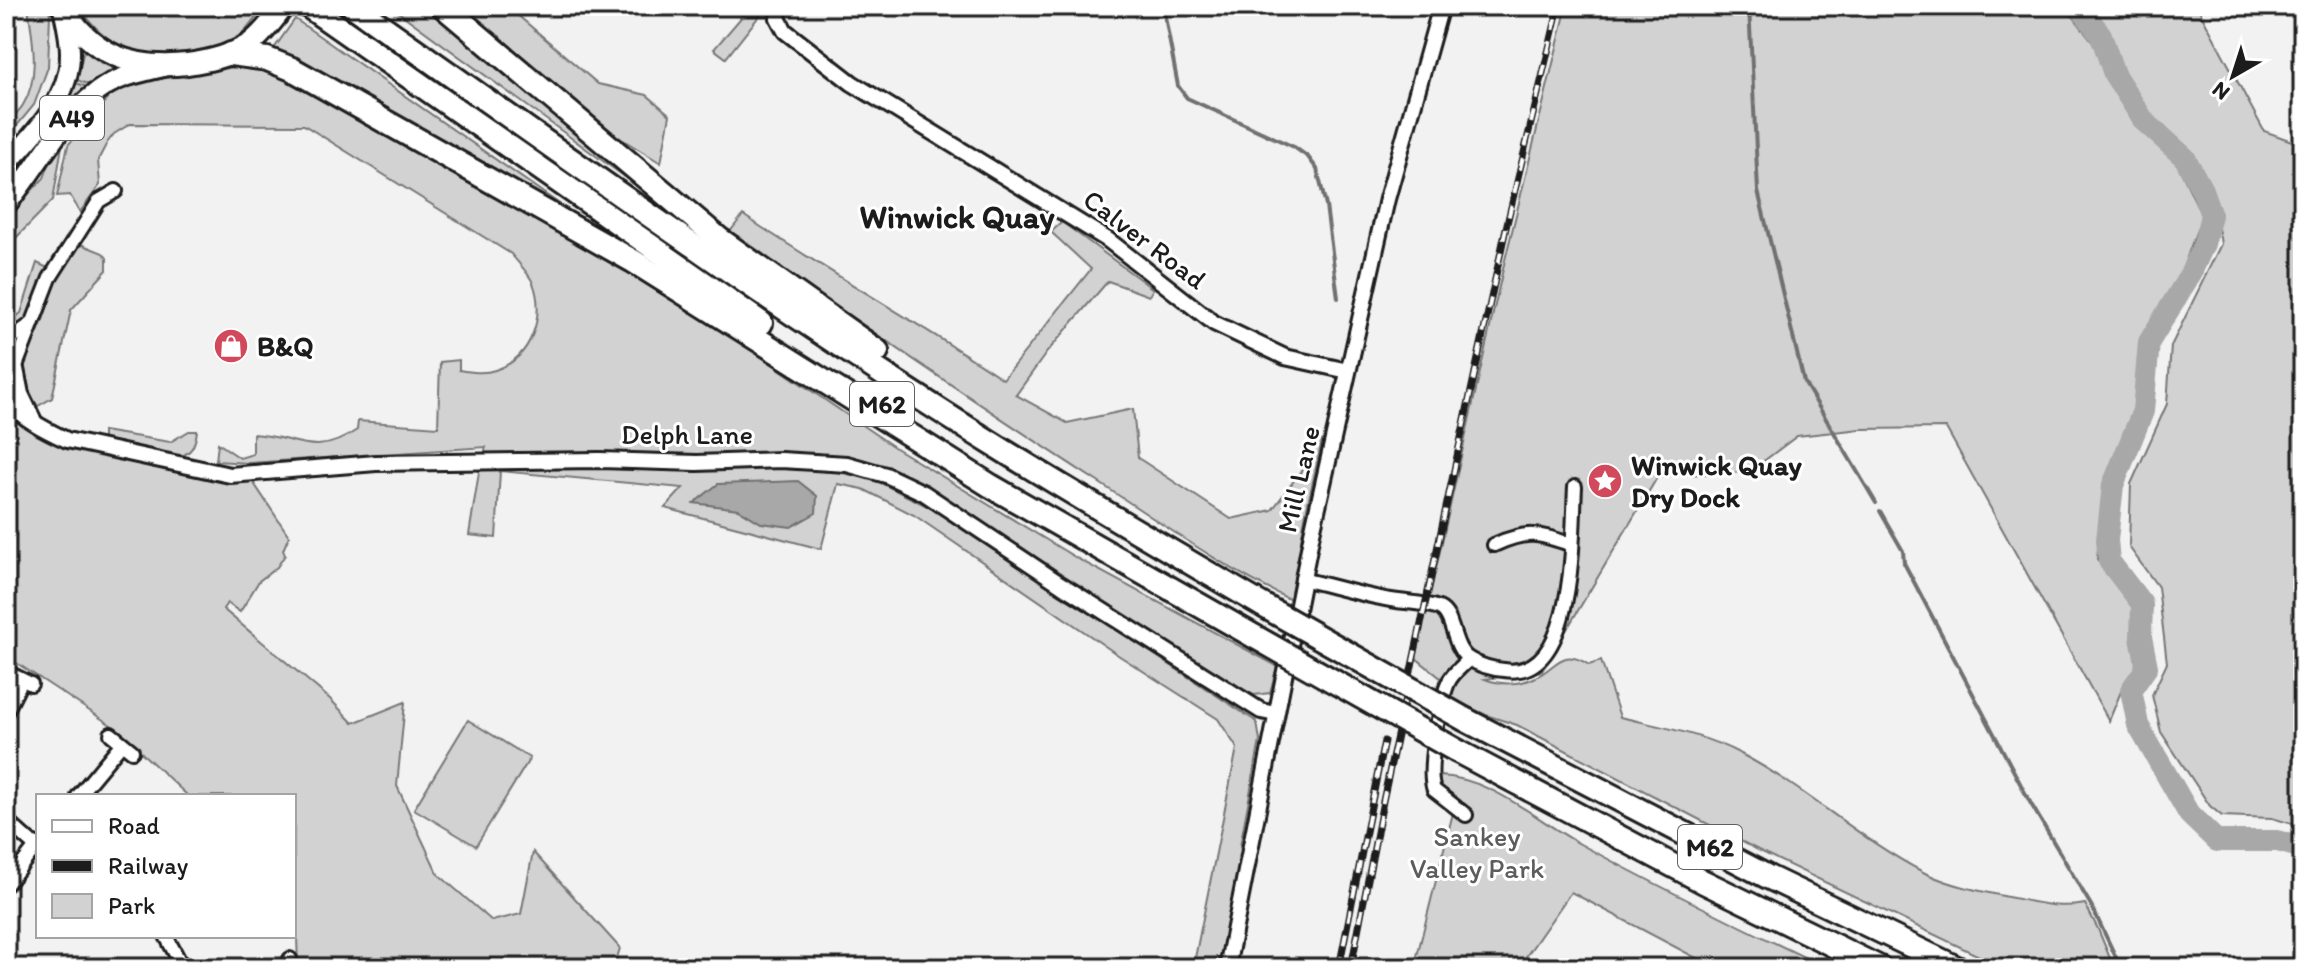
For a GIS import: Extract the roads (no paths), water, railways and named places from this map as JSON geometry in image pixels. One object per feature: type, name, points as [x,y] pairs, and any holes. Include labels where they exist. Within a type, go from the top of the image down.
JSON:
[{"type":"highway","name":"A49","points":[[63,7],[86,35],[104,50],[142,65],[165,66],[231,54],[266,29],[284,6]]},
{"type":"highway","name":"M62","points":[[308,6],[707,287],[921,430],[1137,568],[1459,752],[1646,852],[1880,968]]},
{"type":"highway","name":"M62","points":[[353,6],[732,271],[1004,451],[1264,606],[1466,720],[1754,870],[1957,968]]},
{"type":"highway","points":[[443,6],[719,239],[1149,537]]},
{"type":"highway","points":[[231,54],[267,59],[292,69],[633,261],[991,486],[1137,568]]},
{"type":"main road","name":"A49","points":[[6,165],[39,129],[61,91],[69,68],[70,52],[63,7]]},
{"type":"main road","name":"A49","points":[[6,205],[76,113],[95,93],[114,82],[165,66]]},
{"type":"street","name":"Calver Road","points":[[780,6],[778,18],[785,31],[852,83],[1108,240],[1214,323],[1285,357],[1348,371]]},
{"type":"street","name":"Mill Lane","points":[[1227,968],[1302,579],[1348,371],[1387,199],[1441,6]]},
{"type":"street","points":[[6,383],[16,368],[50,278],[99,201],[116,191]]},
{"type":"street","points":[[33,323],[6,344],[12,352],[21,394],[35,424]]},
{"type":"street","name":"Delph Lane","points":[[6,400],[35,424],[67,440],[230,475],[376,463],[794,460],[856,466],[886,475],[924,493],[1127,627],[1261,711],[1276,714]]},
{"type":"street","points":[[1302,579],[1437,607],[1444,611],[1460,650],[1469,659],[1493,669],[1523,671],[1544,657],[1561,619],[1569,581],[1575,487]]},
{"type":"street","points":[[1494,545],[1530,532],[1572,545]]},
{"type":"street","points":[[1466,815],[1434,790],[1431,759],[1448,684],[1469,659]]},
{"type":"street","points":[[6,712],[22,680]]},
{"type":"street","points":[[80,794],[127,747],[111,734]]},
{"type":"street","points":[[6,820],[36,846]]},
{"type":"street","points":[[6,885],[36,848]]},
{"type":"street","points":[[167,938],[183,968]]},
{"type":"street","points":[[199,968],[251,968]]},
{"type":"waterway","points":[[1163,6],[1178,86],[1187,98],[1294,147],[1308,157],[1317,169],[1326,206],[1338,298]]},
{"type":"waterway","points":[[1749,6],[1758,191],[1804,382],[1876,503]]},
{"type":"waterway","points":[[2079,6],[2101,35],[2114,74],[2144,121],[2185,158],[2211,215],[2204,244],[2190,275],[2149,342],[2143,411],[2113,485],[2107,540],[2109,561],[2142,604],[2141,637],[2147,667],[2131,690],[2138,725],[2189,814],[2217,841],[2277,841],[2303,848]]},
{"type":"waterway","points":[[1880,511],[1903,551],[1904,563],[2031,804],[2092,907],[2121,968]]},
{"type":"railway","points":[[1351,968],[1383,801],[1506,228],[1559,6]]},
{"type":"railway","points":[[1339,968],[1384,741]]},
{"type":"place","name":"B&Q","points":[[231,346]]},
{"type":"place","name":"Winwick Quay Dry Dock","points":[[1605,481]]},
{"type":"district","name":"Winwick Quay","points":[[957,217]]},
{"type":"park label","name":"Sankey Valley Park","points":[[1477,852]]}]
